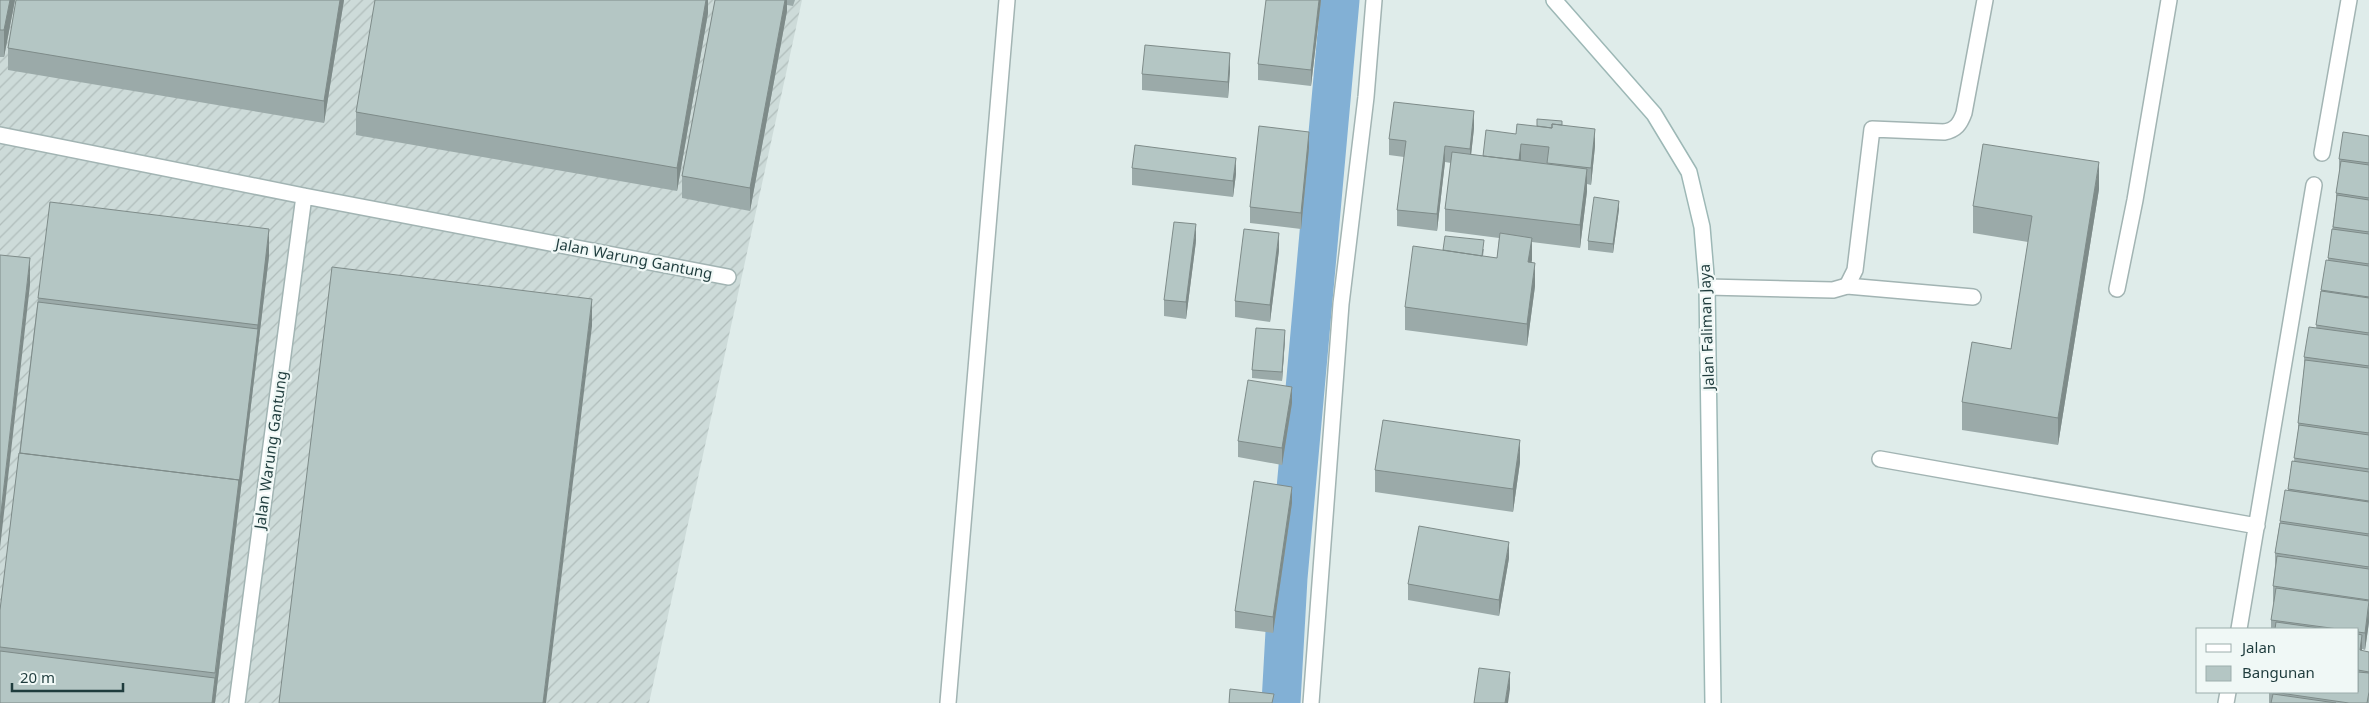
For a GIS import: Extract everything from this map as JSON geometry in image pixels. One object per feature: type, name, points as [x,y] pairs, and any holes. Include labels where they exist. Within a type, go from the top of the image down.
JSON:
[{"type":"street","points":[[948,703],[1007,0]]},
{"type":"street","points":[[1311,703],[1342,304],[1366,97],[1374,0]]},
{"type":"street","name":"Jalan Faliman Jaya","points":[[1554,0],[1654,114],[1689,172],[1702,227],[1707,287],[1713,703]]},
{"type":"street","points":[[1840,288],[1856,270],[1872,129],[1944,132],[1953,131],[1960,124],[1964,113],[1985,0]]},
{"type":"street","points":[[2117,289],[2135,200],[2169,0]]},
{"type":"street","points":[[2322,153],[2349,0]]},
{"type":"street","name":"Jalan Warung Gantung","points":[[0,135],[304,196],[728,277]]},
{"type":"street","points":[[2239,628],[2314,185]]},
{"type":"street","name":"Jalan Warung Gantung","points":[[237,703],[304,196]]},
{"type":"street","points":[[1707,287],[1840,288],[1973,297]]},
{"type":"street","points":[[1880,459],[2257,526]]},
{"type":"shaded area","points":[[0,0],[802,0],[649,703],[0,703]]},
{"type":"building","points":[[0,0],[10,0],[4,30],[0,30]]},
{"type":"building","points":[[16,0],[340,0],[324,101],[8,48]]},
{"type":"building","points":[[375,0],[706,0],[677,168],[356,112]]},
{"type":"building","points":[[715,0],[785,0],[750,188],[682,176]]},
{"type":"building","points":[[1266,0],[1319,0],[1311,70],[1258,64]]},
{"type":"building","points":[[1145,45],[1230,53],[1228,82],[1142,74]]},
{"type":"building","points":[[1394,102],[1474,111],[1470,149],[1445,146],[1437,214],[1397,210],[1406,141],[1389,139]]},
{"type":"building","points":[[1537,119],[1562,121],[1562,125],[1552,124],[1552,128],[1537,126]]},
{"type":"building","points":[[1517,124],[1552,128],[1552,124],[1595,129],[1591,168],[1547,163],[1549,147],[1521,144],[1519,160],[1483,156],[1486,130],[1516,134]]},
{"type":"building","points":[[1259,126],[1309,132],[1301,213],[1250,207]]},
{"type":"building","points":[[2343,132],[2369,136],[2369,163],[2339,159]]},
{"type":"building","points":[[1983,144],[2099,162],[2058,418],[1962,402],[1972,342],[2011,349],[2032,216],[1973,206]]},
{"type":"building","points":[[1135,145],[1236,158],[1233,181],[1132,168]]},
{"type":"building","points":[[1452,152],[1587,169],[1580,225],[1445,209]]},
{"type":"building","points":[[2341,161],[2369,165],[2369,198],[2336,193]]},
{"type":"building","points":[[2337,195],[2369,200],[2369,232],[2333,227]]},
{"type":"building","points":[[1594,197],[1619,201],[1613,244],[1588,241]]},
{"type":"building","points":[[50,202],[269,229],[258,325],[38,298]]},
{"type":"building","points":[[1174,222],[1196,224],[1186,302],[1164,300]]},
{"type":"building","points":[[1244,229],[1279,233],[1270,305],[1235,301]]},
{"type":"building","points":[[2332,229],[2369,234],[2369,264],[2328,258]]},
{"type":"building","points":[[1500,233],[1532,238],[1528,262],[1535,263],[1527,324],[1405,307],[1413,246],[1497,258]]},
{"type":"building","points":[[1445,236],[1484,240],[1482,256],[1443,250]]},
{"type":"building","points":[[0,255],[30,258],[0,521]]},
{"type":"building","points":[[2326,260],[2369,266],[2369,297],[2321,290]]},
{"type":"building","points":[[332,267],[592,299],[543,703],[279,703]]},
{"type":"building","points":[[2321,291],[2369,298],[2369,333],[2316,325]]},
{"type":"building","points":[[38,302],[258,329],[239,484],[239,480],[20,453]]},
{"type":"building","points":[[2309,327],[2369,335],[2369,366],[2304,357]]},
{"type":"building","points":[[1256,328],[1285,330],[1282,372],[1252,370]]},
{"type":"building","points":[[2305,360],[2369,368],[2369,433],[2298,423]]},
{"type":"building","points":[[1248,380],[1292,387],[1282,448],[1238,441]]},
{"type":"building","points":[[1383,420],[1520,440],[1513,489],[1375,470]]},
{"type":"building","points":[[2299,425],[2369,435],[2369,469],[2294,458]]},
{"type":"building","points":[[19,453],[239,480],[215,673],[0,647],[0,610]]},
{"type":"building","points":[[2292,461],[2369,472],[2369,501],[2288,489]]},
{"type":"building","points":[[1254,481],[1292,487],[1273,617],[1235,611]]},
{"type":"building","points":[[2285,490],[2369,502],[2369,534],[2280,521]]},
{"type":"building","points":[[2280,523],[2369,536],[2369,567],[2275,553]]},
{"type":"building","points":[[1419,526],[1509,542],[1499,600],[1408,584]]},
{"type":"building","points":[[2277,556],[2369,569],[2369,600],[2273,586]]},
{"type":"building","points":[[2276,588],[2369,601],[2365,633],[2359,632],[2359,628],[2331,628],[2271,620]]},
{"type":"building","points":[[2276,622],[2319,628],[2275,628]]},
{"type":"building","points":[[2359,634],[2362,635],[2360,650],[2369,652],[2369,672],[2359,670]]},
{"type":"building","points":[[0,651],[215,678],[212,703],[0,703]]},
{"type":"building","points":[[1479,668],[1510,672],[1505,703],[1474,703]]},
{"type":"building","points":[[2359,672],[2369,673],[2367,703],[2349,703],[2280,693],[2359,693]]},
{"type":"building","points":[[1230,689],[1274,694],[1272,703],[1229,703]]},
{"type":"building","points":[[2273,694],[2336,703],[2271,703]]},
{"type":"waterway","points":[[1281,703],[1288,578],[1340,0]]}]
